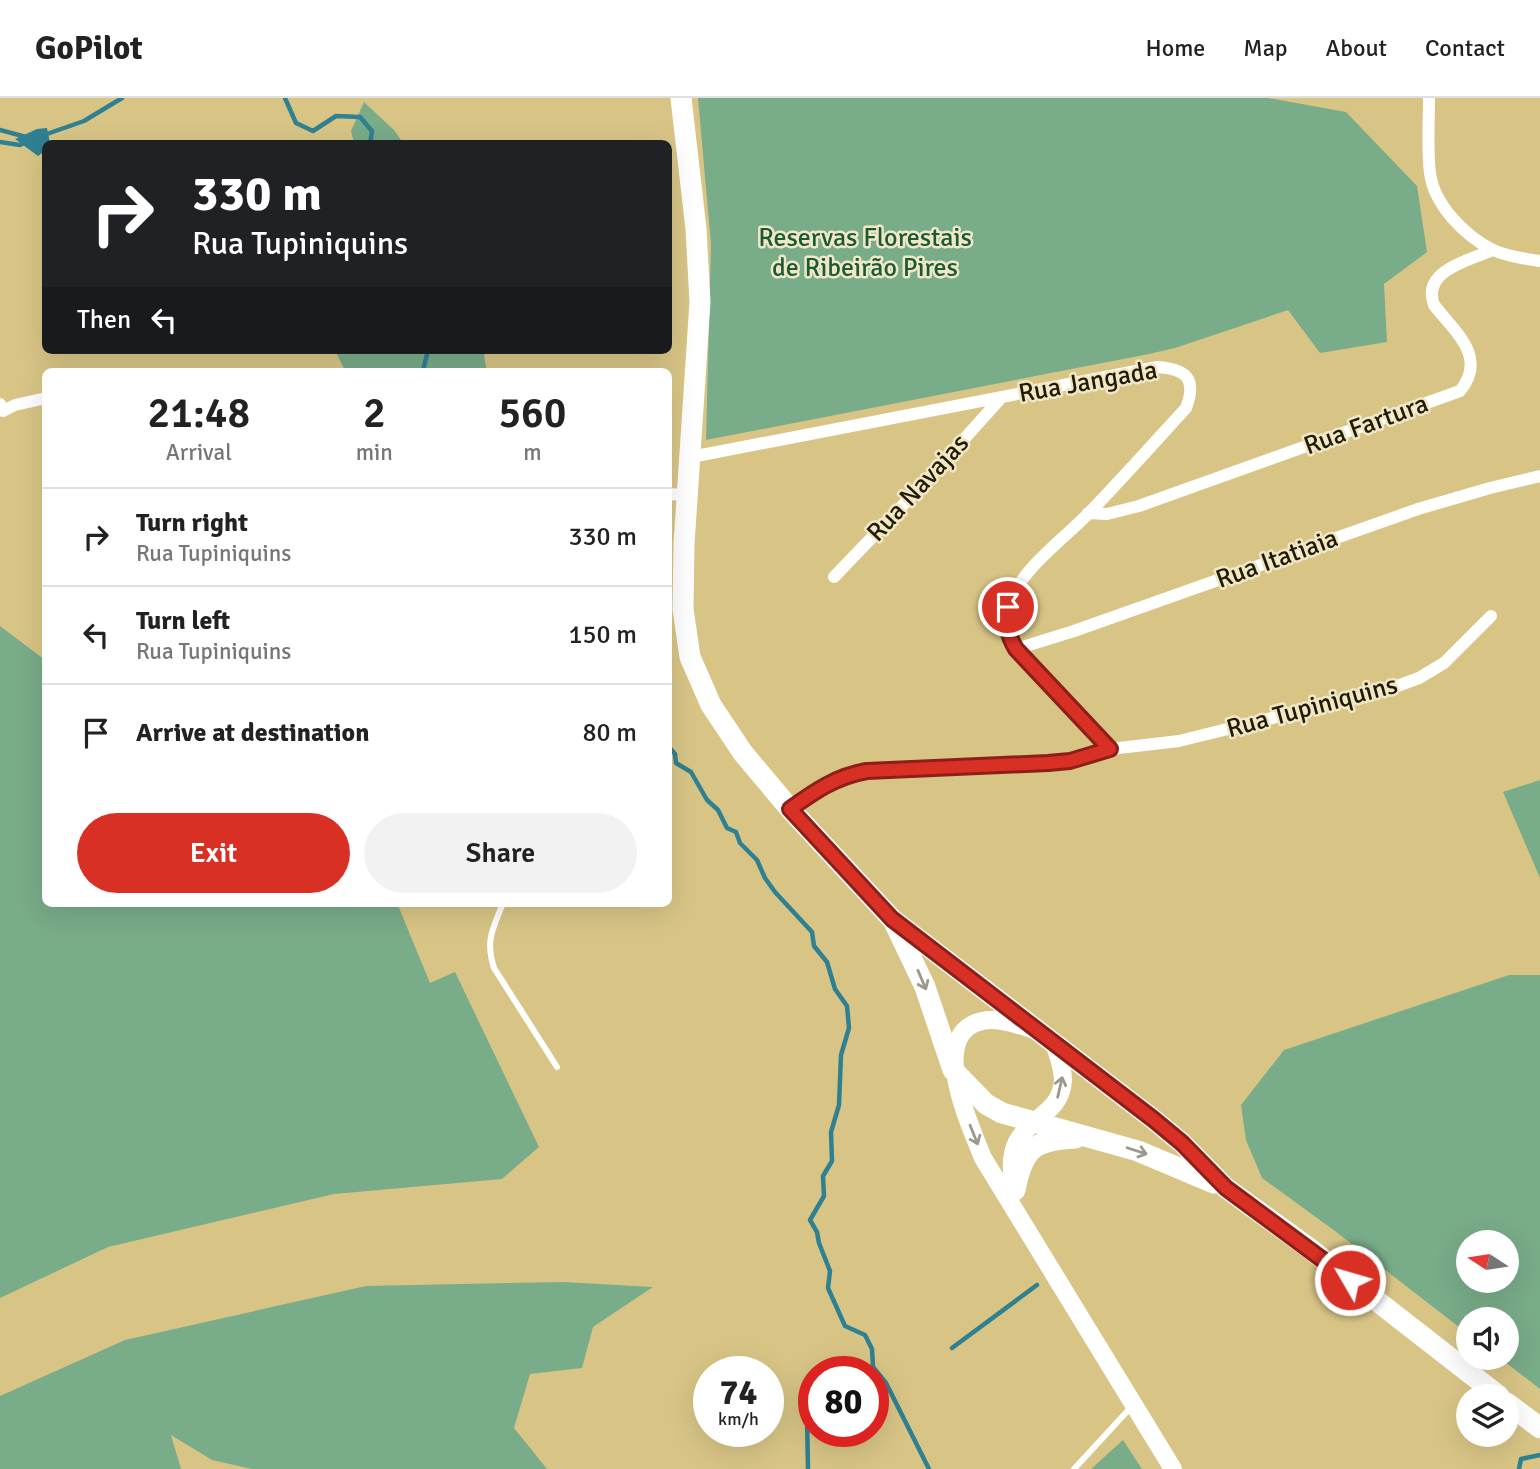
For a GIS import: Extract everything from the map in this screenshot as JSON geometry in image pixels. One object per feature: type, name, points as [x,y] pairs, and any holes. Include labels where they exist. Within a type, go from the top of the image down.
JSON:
[{"type":"highway","points":[[681,98],[696,229],[700,302],[691,457],[678,495],[683,608],[690,657],[711,705],[743,753],[790,809],[892,919],[1182,1143],[1226,1188],[1319,1256],[1484,1384]]},
{"type":"highway","points":[[892,919],[925,987],[953,1070],[986,1104],[1002,1113],[1033,1123],[1092,1137],[1171,1163],[1226,1188]]},
{"type":"highway","points":[[1014,1189],[1026,1154],[1037,1144],[1057,1139],[1092,1137]]},
{"type":"highway","points":[[1519,1412],[1540,1428]]},
{"type":"main road","points":[[1022,1221],[1011,1171],[1014,1146],[1053,1105],[1063,1080],[1047,1037],[996,1021],[982,1021],[971,1026],[958,1042],[953,1070],[962,1103],[984,1158],[1022,1221],[1134,1404],[1173,1469]]},
{"type":"street","points":[[1429,98],[1430,174],[1436,192],[1450,215],[1465,230],[1493,250],[1540,261]]},
{"type":"street","name":"Rua Fartura","points":[[1088,513],[1107,514],[1139,506],[1460,391],[1468,381],[1472,368],[1471,356],[1434,305],[1431,288],[1443,273],[1493,250]]},
{"type":"street","name":"Rua Jangada","points":[[691,457],[1157,367],[1172,368],[1183,373],[1190,382],[1192,394],[1186,408],[1026,575],[1015,590],[1008,607],[1006,625],[1016,649]]},
{"type":"street","name":"Rua Navajas","points":[[834,577],[1001,398]]},
{"type":"street","points":[[1,409],[42,399]]},
{"type":"street","name":"Rua Itatiaia","points":[[1016,649],[1418,509],[1540,476]]},
{"type":"street","name":"Rua Tupiniquins","points":[[790,809],[826,784],[846,775],[867,771],[1070,761],[1110,749],[1179,741],[1389,689],[1419,678],[1444,663],[1492,616]]},
{"type":"street","points":[[1016,649],[1110,749]]},
{"type":"lane","points":[[501,907],[490,936],[489,951],[494,968],[557,1067]]},
{"type":"lane","points":[[1074,1469],[1134,1404]]},
{"type":"green space","name":"Reservas Florestais de Ribeirão Pires","points":[[698,98],[1268,98],[1346,112],[1417,186],[1427,252],[1384,284],[1387,342],[1320,353],[1288,310],[1175,348],[1149,354],[706,440],[711,244]]},
{"type":"green space","points":[[364,102],[401,140],[353,140],[351,131]]},
{"type":"green space","points":[[337,354],[485,354],[486,368],[344,368]]},
{"type":"green space","points":[[0,626],[42,658],[42,907],[399,907],[430,983],[455,972],[539,1147],[502,1179],[334,1194],[108,1247],[0,1298]]},
{"type":"green space","points":[[1540,780],[1540,878],[1503,792]]},
{"type":"green space","points":[[1509,975],[1540,975],[1540,1389],[1515,1370],[1519,1370],[1519,1307],[1456,1307],[1456,1325],[1262,1178],[1246,1140],[1241,1105],[1284,1050]]},
{"type":"green space","points":[[563,1282],[653,1287],[593,1327],[582,1368],[530,1374],[514,1428],[547,1469],[252,1469],[212,1460],[171,1435],[181,1469],[0,1469],[0,1396],[125,1340],[366,1286]]},
{"type":"green space","points":[[1123,1440],[1142,1469],[1091,1469]]},
{"type":"water","points":[[47,128],[49,140],[42,140],[42,153],[38,156],[15,139],[37,129]]},
{"type":"waterway","points":[[44,135],[84,121],[122,98]]},
{"type":"waterway","points":[[285,98],[296,123],[313,131],[336,116],[360,117],[372,131],[371,140]]},
{"type":"waterway","points":[[0,130],[26,137]]},
{"type":"waterway","points":[[0,142],[20,145],[26,142]]},
{"type":"waterway","points":[[424,368],[427,354]]},
{"type":"waterway","points":[[672,751],[676,763],[691,772],[707,800],[718,810],[727,828],[736,832],[740,843],[757,860],[775,892],[812,932],[814,946],[827,962],[835,989],[847,1006],[849,1028],[841,1055],[839,1105],[831,1132],[832,1161],[823,1176],[824,1196],[810,1220],[817,1232],[830,1271],[828,1288],[845,1326],[865,1335],[872,1349],[873,1367],[886,1383],[929,1469]]},
{"type":"waterway","points":[[952,1348],[1037,1285]]},
{"type":"waterway","points":[[808,1447],[808,1469]]},
{"type":"waterway","points":[[1519,1469],[1521,1459],[1540,1455]]},
{"type":"route","points":[[1008,607],[1006,625],[1016,649],[1110,749],[1070,761],[1048,763],[867,771],[846,775],[826,784],[790,809],[892,919],[1153,1119],[1182,1143],[1226,1188],[1350,1280]]}]
